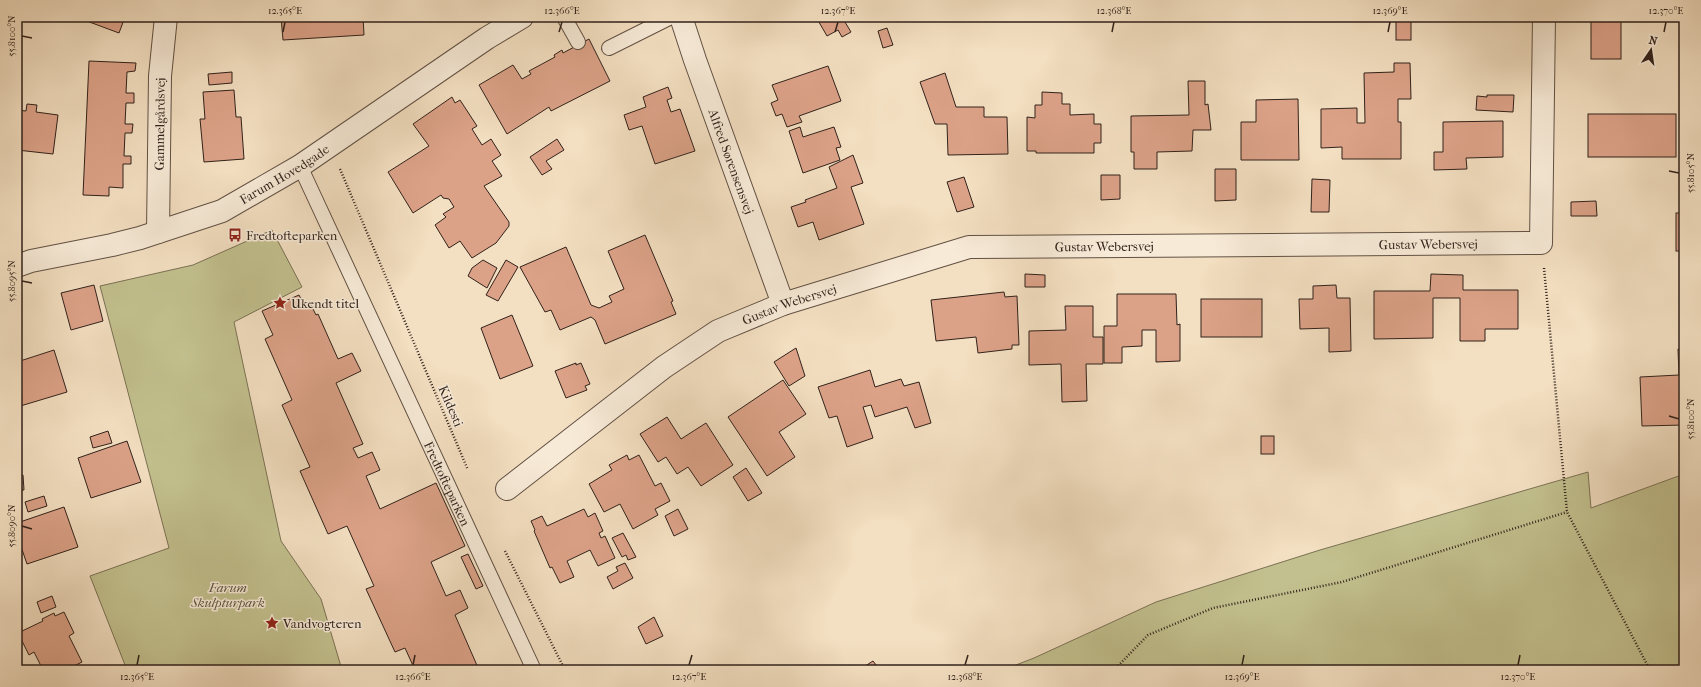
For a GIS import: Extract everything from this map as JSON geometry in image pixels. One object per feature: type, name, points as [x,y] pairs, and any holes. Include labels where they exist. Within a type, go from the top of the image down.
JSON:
[{"type":"street","name":"Gammelgårdsvej","points":[[158,232],[160,76],[166,17]]},
{"type":"street","name":"Farum Hovedgade","points":[[17,266],[31,261],[112,245],[222,212],[300,166],[487,38],[522,17]]},
{"type":"street","name":"Alfred Sørensensvej","points":[[681,17],[695,60],[783,304]]},
{"type":"street","points":[[1542,243],[1544,17]]},
{"type":"street","name":"Gustav Webersvej","points":[[507,489],[664,367],[718,331],[783,304],[969,247],[1542,243]]},
{"type":"lane","points":[[564,17],[578,42]]},
{"type":"lane","points":[[609,48],[671,17]]},
{"type":"lane","name":"Fredtofteparken","points":[[300,166],[534,670]]},
{"type":"path","name":"Kildesti","points":[[330,145],[469,472]]},
{"type":"path","points":[[1542,243],[1567,512],[1650,670]]},
{"type":"path","points":[[1114,670],[1148,635],[1213,608],[1342,582],[1567,512]]},
{"type":"path","points":[[505,551],[565,670]]},
{"type":"path","points":[[1669,670],[1684,663]]},
{"type":"green space","name":"Farum Skulpturpark","points":[[272,230],[302,287],[234,322],[281,541],[321,599],[342,670],[127,670],[90,576],[169,548],[100,286],[193,265]]},
{"type":"green space","points":[[1588,472],[1591,508],[1684,474],[1684,670],[1003,670],[1034,658],[1156,602],[1320,550]]},
{"type":"building","points":[[76,17],[125,17],[119,33]]},
{"type":"building","points":[[281,17],[363,17],[364,35],[283,40]]},
{"type":"building","points":[[816,17],[842,17],[851,32],[842,37],[838,30],[827,36]]},
{"type":"building","points":[[1396,17],[1411,17],[1411,40],[1396,40]]},
{"type":"building","points":[[1591,17],[1621,17],[1621,59],[1591,59]]},
{"type":"building","points":[[887,28],[893,45],[883,48],[878,31]]},
{"type":"building","points":[[589,39],[610,81],[551,111],[549,107],[507,134],[479,85],[513,65],[522,79],[531,74],[529,71],[555,57],[554,55],[562,50],[563,53]]},
{"type":"building","points":[[89,61],[136,63],[135,71],[127,72],[126,93],[134,93],[134,103],[126,103],[125,124],[133,124],[132,133],[125,133],[124,156],[131,156],[131,164],[123,164],[123,188],[109,187],[109,196],[83,195]]},
{"type":"building","points":[[1394,63],[1410,63],[1411,99],[1398,99],[1398,122],[1401,122],[1401,159],[1342,159],[1342,147],[1321,148],[1321,109],[1357,108],[1357,123],[1365,123],[1364,73],[1394,72]]},
{"type":"building","points":[[828,66],[841,101],[799,116],[802,122],[787,127],[782,114],[776,116],[771,103],[778,100],[772,85]]},
{"type":"building","points":[[232,72],[232,83],[209,85],[208,74]]},
{"type":"building","points":[[945,73],[956,107],[984,107],[984,117],[1007,117],[1008,154],[948,155],[947,124],[935,124],[920,82]]},
{"type":"building","points":[[1188,81],[1205,81],[1205,105],[1208,104],[1211,130],[1193,130],[1192,151],[1157,152],[1157,169],[1134,169],[1134,152],[1131,152],[1131,116],[1189,115]]},
{"type":"building","points":[[668,87],[672,98],[667,100],[671,112],[680,109],[695,151],[655,164],[642,126],[629,130],[624,115],[646,107],[643,97]]},
{"type":"building","points":[[234,90],[236,117],[241,117],[244,159],[204,162],[200,119],[205,119],[203,92]]},
{"type":"building","points":[[1042,92],[1062,93],[1062,104],[1070,104],[1070,115],[1094,114],[1094,124],[1101,124],[1101,143],[1094,143],[1094,153],[1036,153],[1036,151],[1027,151],[1027,117],[1035,118],[1035,105],[1042,105]]},
{"type":"building","points":[[1487,95],[1514,95],[1513,112],[1476,110],[1477,96],[1487,97]]},
{"type":"building","points":[[452,97],[455,103],[460,100],[477,126],[472,129],[482,145],[491,139],[501,155],[492,161],[502,176],[484,186],[509,222],[509,226],[496,243],[472,258],[460,241],[449,248],[435,225],[446,217],[443,214],[454,207],[449,199],[443,198],[441,195],[413,213],[388,172],[429,146],[413,124]]},
{"type":"building","points":[[1298,99],[1299,160],[1241,160],[1241,122],[1256,122],[1256,100]]},
{"type":"building","points":[[27,104],[37,105],[36,112],[58,115],[53,154],[17,150],[17,110],[26,111]]},
{"type":"building","points":[[1588,114],[1676,114],[1676,157],[1588,157]]},
{"type":"building","points":[[1503,121],[1503,157],[1466,158],[1467,169],[1434,170],[1434,152],[1443,152],[1443,122]]},
{"type":"building","points":[[800,127],[803,137],[834,127],[841,147],[836,148],[840,160],[803,173],[789,131]]},
{"type":"building","points":[[557,139],[564,150],[546,161],[552,169],[542,175],[530,157]]},
{"type":"building","points":[[853,155],[863,183],[851,187],[864,224],[819,240],[813,222],[798,227],[791,207],[837,188],[829,167]]},
{"type":"building","points":[[1215,169],[1236,169],[1236,200],[1215,201]]},
{"type":"building","points":[[1101,175],[1120,175],[1120,199],[1101,200]]},
{"type":"building","points":[[964,177],[974,207],[957,212],[947,182]]},
{"type":"building","points":[[1312,179],[1330,180],[1329,212],[1311,212]]},
{"type":"building","points":[[1596,201],[1597,216],[1571,216],[1571,202]]},
{"type":"building","points":[[1676,213],[1684,213],[1684,251],[1676,251]]},
{"type":"building","points":[[645,235],[673,301],[671,302],[676,314],[605,344],[595,320],[591,317],[560,330],[551,310],[545,312],[520,267],[566,247],[591,305],[599,308],[612,302],[609,296],[624,289],[608,251]]},
{"type":"building","points":[[483,260],[497,268],[487,288],[468,276],[472,268]]},
{"type":"building","points":[[506,260],[518,267],[498,301],[486,295]]},
{"type":"building","points":[[1025,274],[1045,275],[1045,287],[1025,287]]},
{"type":"building","points":[[1431,274],[1463,275],[1463,290],[1518,290],[1518,329],[1485,329],[1485,341],[1460,341],[1460,298],[1433,298],[1433,338],[1374,339],[1374,291],[1430,291]]},
{"type":"building","points":[[94,285],[103,321],[71,330],[61,293]]},
{"type":"building","points":[[1336,285],[1337,298],[1350,298],[1351,351],[1329,352],[1329,328],[1300,329],[1299,299],[1313,299],[1313,286]]},
{"type":"building","points":[[1004,292],[1005,297],[1017,296],[1019,345],[1012,345],[1012,349],[978,353],[976,337],[936,341],[931,300]]},
{"type":"building","points":[[1117,294],[1176,294],[1177,325],[1180,324],[1180,361],[1156,362],[1156,330],[1142,330],[1142,346],[1122,347],[1122,363],[1104,363],[1104,326],[1117,326]]},
{"type":"building","points":[[299,295],[305,307],[311,305],[316,315],[318,314],[338,359],[352,353],[361,371],[336,383],[363,444],[353,448],[358,458],[372,452],[380,470],[366,476],[380,509],[436,483],[465,546],[431,562],[446,596],[460,590],[468,608],[455,615],[479,670],[415,670],[405,648],[395,652],[366,589],[374,586],[347,526],[328,534],[300,471],[310,467],[282,405],[292,400],[265,339],[273,335],[262,311]]},
{"type":"building","points":[[1201,299],[1262,299],[1262,337],[1201,337]]},
{"type":"building","points":[[1065,306],[1093,306],[1093,337],[1103,337],[1103,364],[1086,364],[1087,401],[1062,402],[1061,364],[1029,365],[1029,331],[1066,330]]},
{"type":"building","points":[[512,315],[533,366],[500,379],[481,328]]},
{"type":"building","points":[[796,348],[805,376],[789,386],[774,362]]},
{"type":"building","points":[[1678,349],[1684,349],[1684,425],[1642,426],[1640,377],[1679,375]]},
{"type":"building","points":[[54,350],[67,392],[17,407],[17,362]]},
{"type":"building","points":[[576,363],[576,365],[581,363],[590,384],[585,386],[587,390],[566,398],[555,371]]},
{"type":"building","points":[[870,370],[875,387],[901,379],[904,386],[919,382],[931,423],[915,428],[907,407],[875,417],[871,405],[863,407],[873,438],[847,447],[837,416],[829,418],[818,387]]},
{"type":"building","points":[[783,380],[806,414],[779,432],[795,457],[767,476],[728,417]]},
{"type":"building","points":[[667,417],[681,439],[706,423],[733,465],[701,486],[688,467],[677,474],[666,457],[658,462],[640,434]]},
{"type":"building","points":[[108,431],[112,443],[93,448],[90,437]]},
{"type":"building","points":[[1261,436],[1274,436],[1274,454],[1261,454]]},
{"type":"building","points":[[127,441],[141,482],[91,498],[78,458]]},
{"type":"building","points":[[627,455],[629,460],[639,455],[655,486],[661,483],[670,501],[655,509],[658,515],[633,529],[620,504],[604,512],[589,484],[612,470],[609,465]]},
{"type":"building","points":[[746,468],[762,493],[748,501],[733,477]]},
{"type":"building","points":[[17,475],[23,475],[24,490],[17,490]]},
{"type":"building","points":[[44,496],[47,506],[28,512],[25,502]]},
{"type":"building","points":[[64,507],[78,547],[27,564],[17,535],[17,523]]},
{"type":"building","points":[[584,509],[588,517],[595,513],[603,531],[599,533],[601,538],[605,536],[615,558],[598,566],[590,550],[567,561],[574,577],[560,583],[552,567],[550,568],[531,521],[542,516],[547,526]]},
{"type":"building","points":[[678,509],[688,529],[674,536],[665,516]]},
{"type":"building","points":[[623,533],[636,557],[628,560],[626,555],[622,557],[612,538]]},
{"type":"building","points":[[468,554],[483,586],[476,589],[461,557]]},
{"type":"building","points":[[625,563],[633,578],[613,589],[607,577],[618,571],[616,567]]},
{"type":"building","points":[[52,596],[56,607],[41,613],[37,602]]},
{"type":"building","points":[[64,612],[74,633],[69,636],[82,662],[66,670],[43,670],[34,652],[29,655],[18,633],[43,621],[42,619],[54,613],[55,616]]},
{"type":"building","points":[[654,617],[663,636],[646,644],[638,627]]},
{"type":"building","points":[[873,661],[880,670],[859,670]]},
{"type":"place","name":"Fredtofteparken","points":[[235,235]]},
{"type":"place","name":"Ukendt titel","points":[[280,303]]},
{"type":"place","name":"Vandvogteren","points":[[272,623]]}]
